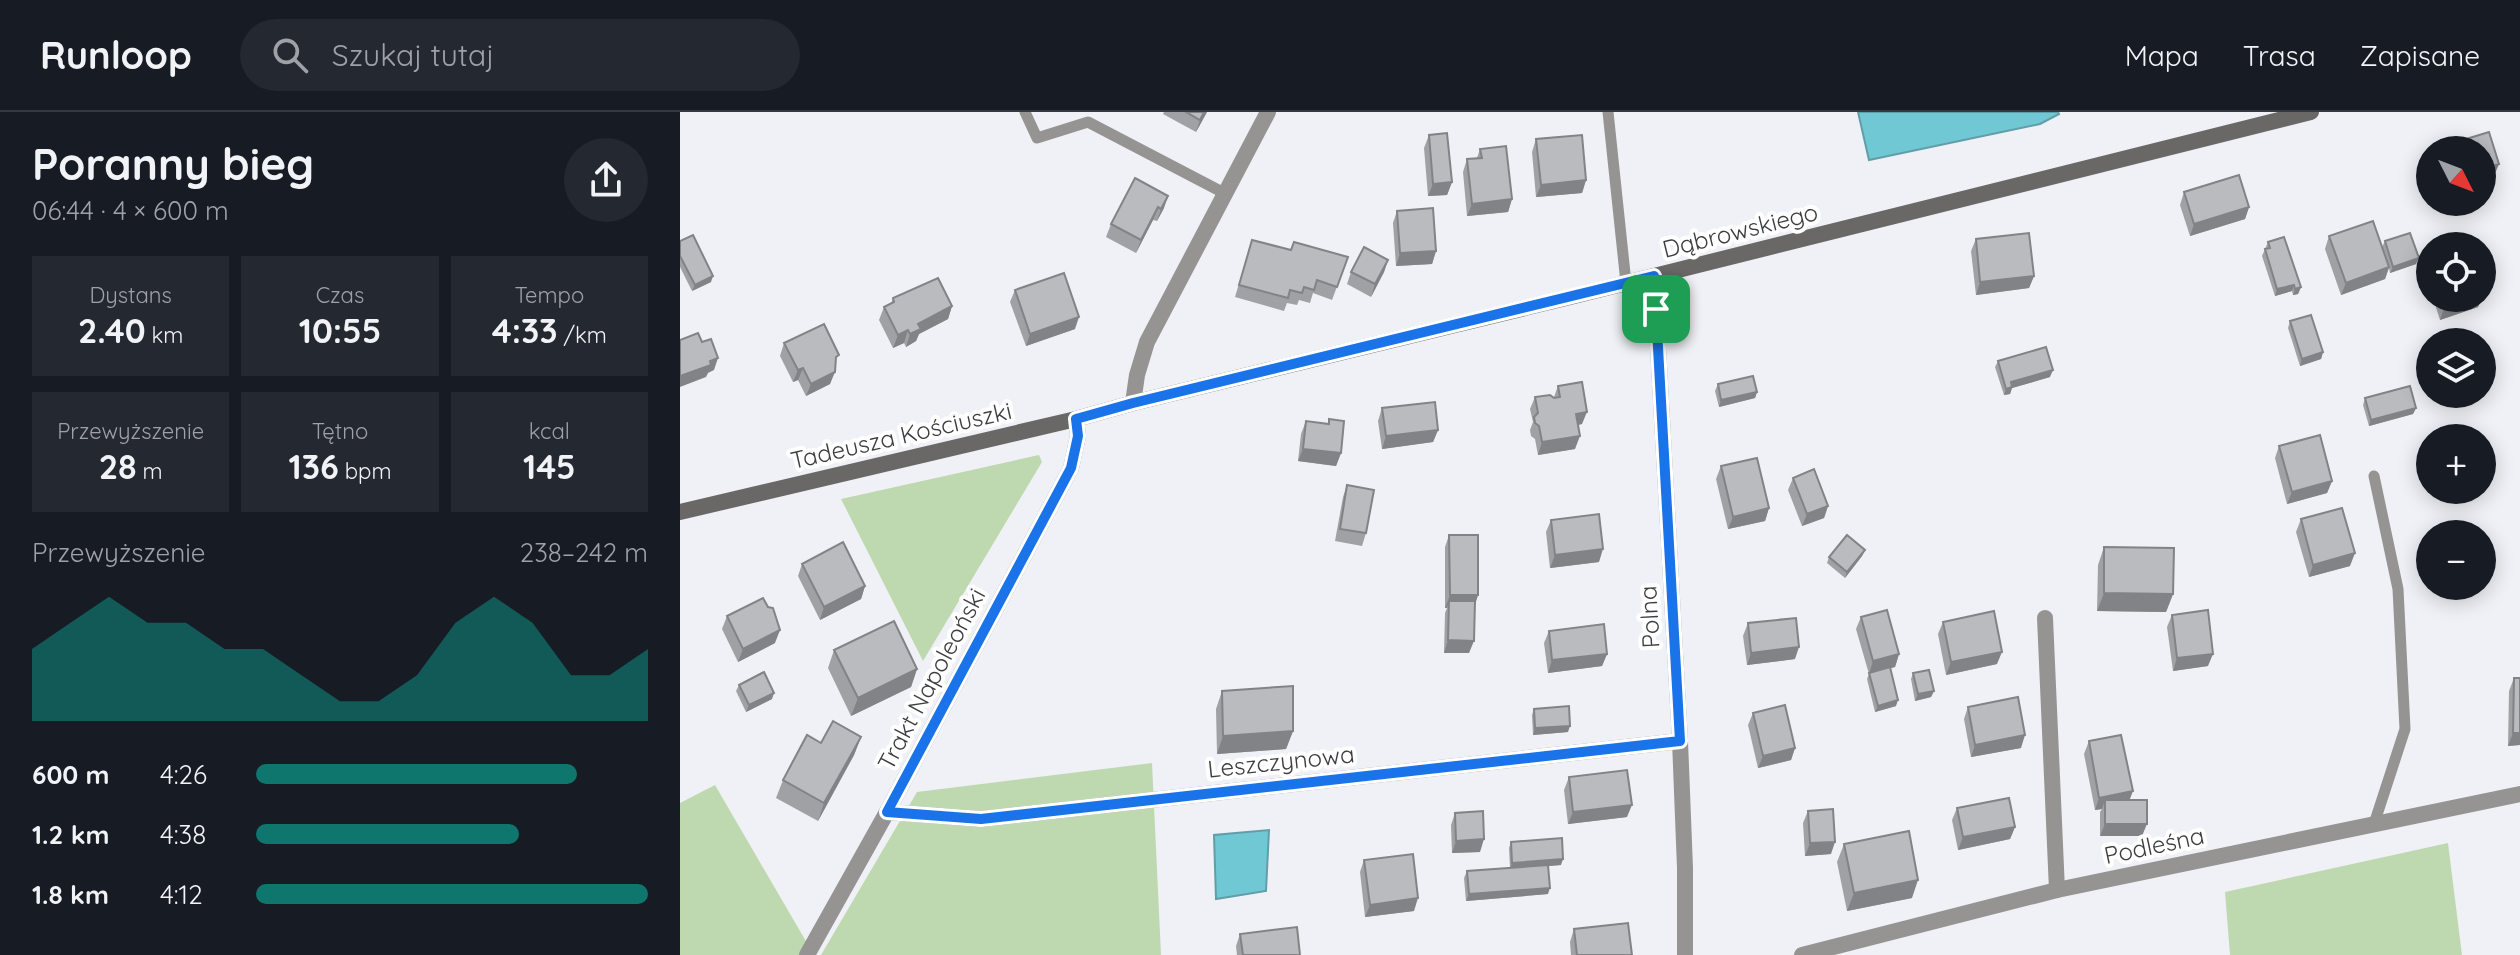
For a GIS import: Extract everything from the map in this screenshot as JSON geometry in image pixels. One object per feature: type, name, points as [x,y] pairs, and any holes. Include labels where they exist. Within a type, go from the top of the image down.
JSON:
[{"type":"street","points":[[1133,403],[1147,342],[1268,112]]},
{"type":"street","name":"Dąbrowskiego","points":[[1133,403],[2311,112]]},
{"type":"street","name":"Polna","points":[[1654,276],[1680,741],[1685,955]]},
{"type":"street","name":"Tadeusza Kościuszki","points":[[680,510],[1076,419],[1133,403]]},
{"type":"street","name":"Trakt Napoleoński","points":[[807,955],[1071,468],[1078,436],[1076,419]]},
{"type":"street","points":[[2045,618],[2057,890]]},
{"type":"street","name":"Leszczynowa","points":[[887,812],[981,819],[1680,741]]},
{"type":"street","name":"Podleśna","points":[[1802,955],[2057,890],[2520,794]]},
{"type":"lane","points":[[1025,112],[1037,138],[1088,122],[1224,193]]},
{"type":"lane","points":[[1608,112],[1626,283]]},
{"type":"lane","points":[[2374,476],[2398,589],[2405,729],[2374,824]]},
{"type":"green space","points":[[1039,455],[1042,462],[923,661],[841,499]]},
{"type":"green space","points":[[1152,763],[1161,955],[821,955],[917,792]]},
{"type":"green space","points":[[715,785],[814,955],[680,955],[680,803]]},
{"type":"green space","points":[[2448,843],[2462,955],[2230,955],[2225,892]]},
{"type":"water","points":[[1858,112],[2059,114],[2040,124],[1869,160]]},
{"type":"water","points":[[1269,830],[1266,891],[1216,899],[1214,835]]},
{"type":"building","points":[[1186,112],[1204,112],[1200,120]]},
{"type":"building","points":[[1447,133],[1452,182],[1433,184],[1429,135]]},
{"type":"building","points":[[1582,135],[1586,180],[1541,185],[1536,139]]},
{"type":"building","points":[[1506,146],[1512,199],[1472,204],[1467,159],[1482,158],[1480,149]]},
{"type":"building","points":[[2239,175],[2249,207],[2194,224],[2184,192]]},
{"type":"building","points":[[1135,178],[1168,196],[1161,209],[1158,207],[1141,240],[1111,224]]},
{"type":"building","points":[[1433,208],[1436,251],[1400,253],[1397,211]]},
{"type":"building","points":[[2373,221],[2389,267],[2346,283],[2329,236]]},
{"type":"building","points":[[2029,233],[2034,276],[1980,282],[1976,239]]},
{"type":"building","points":[[2410,233],[2416,259],[2393,267],[2385,241]]},
{"type":"building","points":[[693,235],[713,276],[695,285],[680,256],[680,241]]},
{"type":"building","points":[[2284,237],[2301,287],[2295,289],[2294,285],[2277,289],[2265,249],[2270,248],[2268,242]]},
{"type":"building","points":[[1252,240],[1291,250],[1294,242],[1348,257],[1337,287],[1317,280],[1314,290],[1304,287],[1302,293],[1290,290],[1288,298],[1239,285]]},
{"type":"building","points":[[1364,247],[1388,260],[1375,284],[1351,272]]},
{"type":"building","points":[[1064,273],[1079,317],[1030,334],[1015,290]]},
{"type":"building","points":[[938,278],[952,306],[918,324],[921,329],[898,335],[884,307],[894,302],[893,298]]},
{"type":"building","points":[[2311,315],[2323,352],[2302,359],[2290,321]]},
{"type":"building","points":[[824,324],[839,355],[836,357],[835,372],[811,384],[803,368],[798,370],[784,343]]},
{"type":"building","points":[[698,333],[702,342],[711,339],[718,358],[710,361],[711,365],[680,376],[680,340]]},
{"type":"building","points":[[2046,347],[2053,370],[2011,382],[2012,387],[2006,389],[1998,361]]},
{"type":"building","points":[[1753,376],[1757,392],[1721,400],[1718,384]]},
{"type":"building","points":[[1582,382],[1587,412],[1576,414],[1580,436],[1542,442],[1534,417],[1538,413],[1535,397],[1560,397],[1558,386]]},
{"type":"building","points":[[2410,386],[2416,408],[2371,420],[2365,398]]},
{"type":"building","points":[[1435,402],[1438,430],[1386,436],[1382,408]]},
{"type":"building","points":[[1329,419],[1344,421],[1341,453],[1303,449],[1306,421],[1329,424]]},
{"type":"building","points":[[2320,435],[2332,481],[2292,492],[2279,446]]},
{"type":"building","points":[[1757,458],[1769,508],[1733,517],[1721,466]]},
{"type":"building","points":[[1814,469],[1828,506],[1807,514],[1793,478]]},
{"type":"building","points":[[1347,485],[1374,490],[1366,533],[1340,529]]},
{"type":"building","points":[[2342,508],[2355,553],[2313,565],[2301,519]]},
{"type":"building","points":[[1599,514],[1603,549],[1555,555],[1551,520]]},
{"type":"building","points":[[1449,535],[1478,535],[1478,595],[1450,595]]},
{"type":"building","points":[[1847,535],[1865,550],[1847,572],[1829,557]]},
{"type":"building","points":[[843,542],[865,586],[824,607],[802,564]]},
{"type":"building","points":[[2104,547],[2174,548],[2173,594],[2104,593]]},
{"type":"building","points":[[763,598],[768,607],[773,608],[780,630],[743,649],[727,616]]},
{"type":"building","points":[[1449,601],[1475,601],[1474,641],[1448,640]]},
{"type":"building","points":[[1887,610],[1899,654],[1873,661],[1861,617]]},
{"type":"building","points":[[2208,610],[2213,654],[2177,658],[2172,615]]},
{"type":"building","points":[[1994,611],[2002,652],[1951,662],[1943,622]]},
{"type":"building","points":[[1796,618],[1799,647],[1751,653],[1748,623]]},
{"type":"building","points":[[894,621],[917,669],[858,698],[834,650]]},
{"type":"building","points":[[1604,624],[1607,654],[1552,660],[1549,631]]},
{"type":"building","points":[[1890,667],[1898,700],[1878,706],[1869,673]]},
{"type":"building","points":[[1929,670],[1934,691],[1918,694],[1913,673]]},
{"type":"building","points":[[764,672],[774,693],[749,705],[739,685]]},
{"type":"building","points":[[2514,678],[2520,678],[2520,733],[2513,733]]},
{"type":"building","points":[[1293,686],[1293,731],[1223,736],[1222,691]]},
{"type":"building","points":[[2018,697],[2025,735],[1975,745],[1968,707]]},
{"type":"building","points":[[1785,705],[1795,748],[1763,756],[1753,713]]},
{"type":"building","points":[[1569,706],[1570,726],[1535,728],[1534,709]]},
{"type":"building","points":[[833,721],[861,737],[824,803],[783,780],[807,735],[821,743]]},
{"type":"building","points":[[2121,735],[2133,791],[2099,798],[2089,741]]},
{"type":"building","points":[[1627,770],[1632,805],[1573,812],[1569,777]]},
{"type":"building","points":[[2009,798],[2015,827],[1963,837],[1957,808]]},
{"type":"building","points":[[2105,800],[2147,800],[2147,824],[2105,824]]},
{"type":"building","points":[[1833,809],[1835,842],[1810,843],[1808,811]]},
{"type":"building","points":[[1483,811],[1484,839],[1456,841],[1455,813]]},
{"type":"building","points":[[1909,831],[1918,880],[1854,893],[1844,844]]},
{"type":"building","points":[[1562,838],[1563,859],[1512,863],[1511,842]]},
{"type":"building","points":[[1413,854],[1418,898],[1370,905],[1364,860]]},
{"type":"building","points":[[1548,865],[1550,888],[1469,894],[1467,871]]},
{"type":"building","points":[[1628,923],[1632,955],[1577,955],[1574,929]]},
{"type":"building","points":[[1297,927],[1300,955],[1243,955],[1240,934]]},
{"type":"route","points":[[1654,276],[1656,309],[1680,741],[981,819],[887,812],[1071,468],[1078,436],[1076,419],[1654,276]]}]
